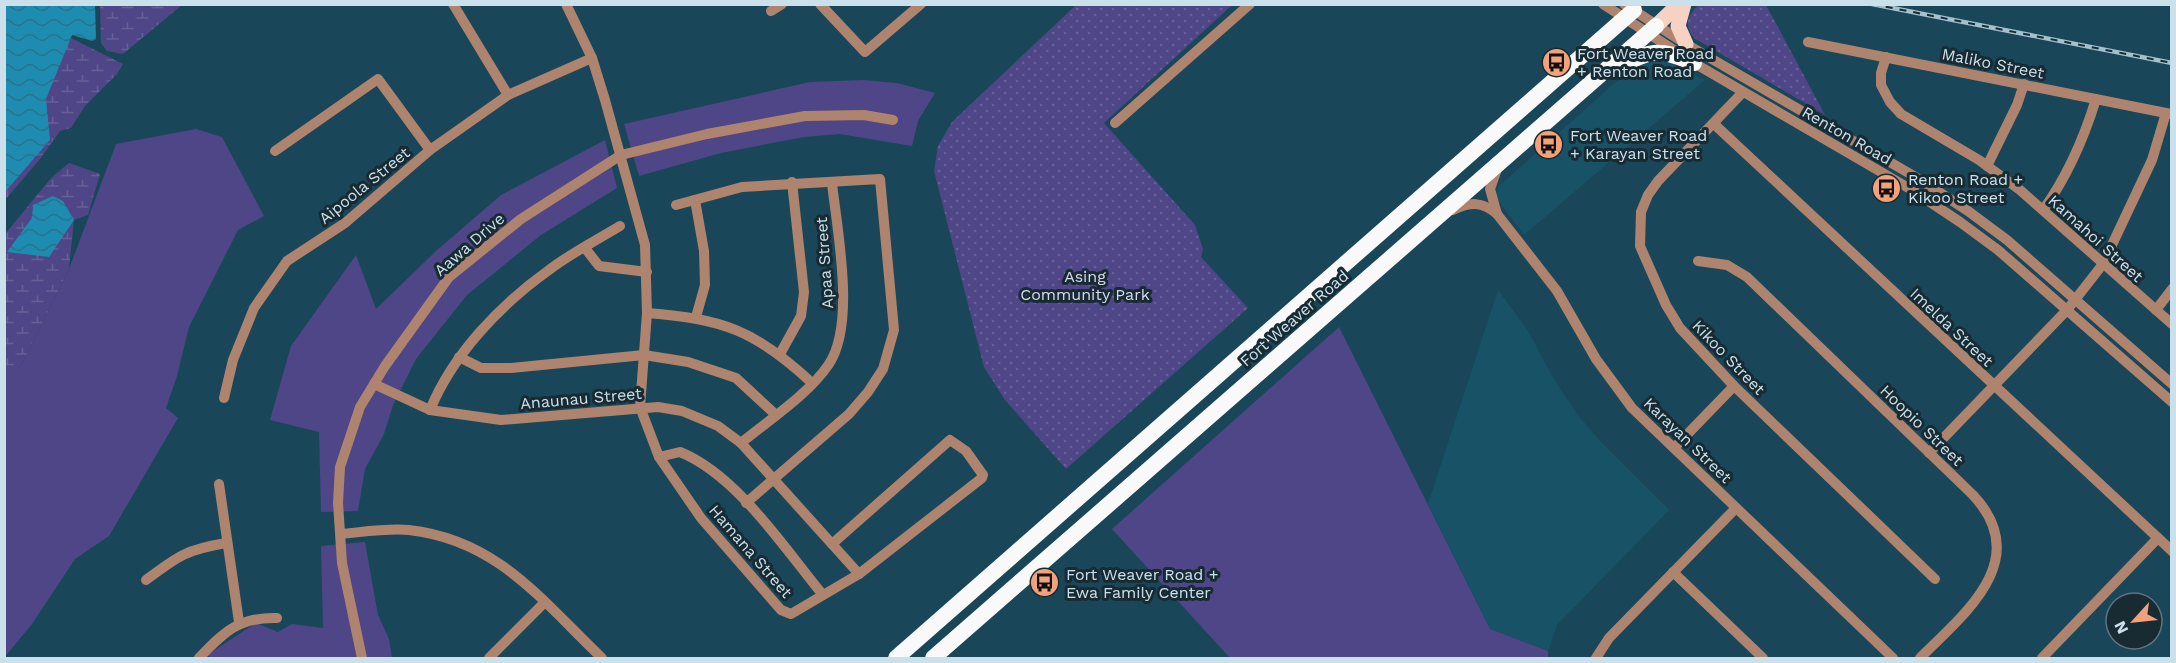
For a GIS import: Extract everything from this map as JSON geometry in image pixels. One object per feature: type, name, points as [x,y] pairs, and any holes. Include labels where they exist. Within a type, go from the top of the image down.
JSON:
[{"type":"highway","points":[[1598,74],[1627,40],[1631,12]]},
{"type":"highway","name":"Fort Weaver Road","points":[[896,658],[1631,12]]},
{"type":"highway","name":"Fort Weaver Road","points":[[933,658],[1652,29]]},
{"type":"highway","points":[[1598,74],[1614,71],[1637,57],[1656,51],[1670,53],[1694,63]]},
{"type":"main road","name":"Fort Weaver Road","points":[[1652,29],[1682,4]]},
{"type":"main road","points":[[1682,4],[1678,26],[1686,44]]},
{"type":"street","points":[[453,4],[508,95]]},
{"type":"street","name":"Hamana Street","points":[[567,4],[592,58],[645,245],[647,314],[640,407],[659,457],[701,518],[781,610],[791,614],[859,574],[982,478],[979,467],[966,450],[950,440],[832,544]]},
{"type":"street","points":[[771,11],[782,4]]},
{"type":"street","points":[[820,4],[865,52],[921,4]]},
{"type":"street","points":[[1115,123],[1250,4]]},
{"type":"street","name":"Renton Road","points":[[1603,4],[1631,12],[1694,63],[1912,190],[1975,232],[2169,396]]},
{"type":"street","name":"Renton Road","points":[[1652,29],[1686,44],[1818,120],[1919,179],[1982,221],[2172,384]]},
{"type":"street","name":"Maliko Street","points":[[1808,42],[2169,114]]},
{"type":"street","name":"Kamahoi Street","points":[[1886,57],[1881,81],[1895,109],[1907,119],[1987,166],[2043,210],[2172,324]]},
{"type":"street","name":"Aipoola Street","points":[[224,398],[233,360],[255,308],[287,261],[345,223],[430,150],[508,95],[592,58]]},
{"type":"street","points":[[275,151],[378,79],[430,150]]},
{"type":"street","points":[[1987,166],[2018,105],[2024,84]]},
{"type":"street","name":"Kikoo Street","points":[[1743,92],[1652,188],[1641,212],[1639,237],[1645,262],[1673,317],[1688,337],[1734,386],[1935,579]]},
{"type":"street","points":[[2043,210],[2065,175],[2089,122],[2096,99]]},
{"type":"street","points":[[1929,453],[2067,310],[2103,264],[2152,160],[2169,114]]},
{"type":"street","name":"Aawa Drive","points":[[362,658],[342,563],[338,502],[340,467],[360,407],[450,277],[521,219],[621,155],[707,134],[806,116],[864,115],[893,120]]},
{"type":"street","points":[[1812,132],[1818,120]]},
{"type":"street","name":"Imelda Street","points":[[1714,124],[2172,551]]},
{"type":"street","name":"Karayan Street","points":[[1503,157],[1490,189],[1497,214],[1557,291],[1615,387],[1674,448],[1893,658]]},
{"type":"street","points":[[676,205],[741,187],[792,182],[832,183],[880,179],[894,304],[894,330],[890,351],[868,392],[849,414],[772,478],[746,503]]},
{"type":"street","points":[[780,354],[801,316],[804,292],[792,182]]},
{"type":"street","name":"Apaa Street","points":[[741,443],[812,383],[830,362],[840,333],[845,306],[832,183]]},
{"type":"street","points":[[695,200],[704,251],[705,285],[696,317]]},
{"type":"street","points":[[1437,217],[1471,203],[1487,206],[1497,214]]},
{"type":"street","points":[[1975,232],[1982,221]]},
{"type":"street","points":[[430,410],[437,392],[459,357],[492,320],[549,269],[620,226]]},
{"type":"street","points":[[585,248],[599,266],[647,272]]},
{"type":"street","name":"Hoopio Street","points":[[1698,261],[1720,262],[1746,276],[1984,508],[1994,532],[1996,558],[1989,582],[1980,597],[1920,658]]},
{"type":"street","points":[[2156,310],[2172,289]]},
{"type":"street","points":[[647,314],[696,317],[740,331],[780,354],[812,383]]},
{"type":"street","points":[[459,357],[481,368],[511,368],[644,355],[688,362],[736,378],[776,415]]},
{"type":"street","name":"Anaunau Street","points":[[374,384],[430,410],[501,420],[640,407],[682,411],[718,426],[741,443],[859,574]]},
{"type":"street","points":[[1674,448],[1734,386]]},
{"type":"street","points":[[659,457],[680,452],[698,459],[716,471],[746,503],[823,595]]},
{"type":"street","points":[[219,484],[239,622]]},
{"type":"street","points":[[1596,658],[1609,638],[1736,508]]},
{"type":"street","points":[[341,534],[407,530],[444,536],[476,548],[513,571],[602,658]]},
{"type":"street","points":[[2042,658],[2158,538]]},
{"type":"street","points":[[146,580],[171,560],[193,548],[226,543]]},
{"type":"street","points":[[1673,572],[1763,658]]},
{"type":"street","points":[[489,658],[544,603]]},
{"type":"street","points":[[199,658],[239,622],[256,618],[277,618]]},
{"type":"shaded area","points":[[1646,59],[1668,61],[1705,80],[1524,235],[1498,200],[1496,194],[1499,186],[1634,66]]},
{"type":"shaded area","points":[[1498,290],[1528,331],[1555,381],[1577,414],[1601,442],[1669,510],[1557,625],[1548,651],[1490,629],[1428,504]]},
{"type":"green space","points":[[1700,4],[1766,5],[1825,115],[1694,38],[1689,29],[1688,20]]},
{"type":"green space","points":[[100,5],[182,5],[123,54],[107,51],[101,43]]},
{"type":"green space","name":"Asing Community Park","points":[[1076,5],[1232,5],[1104,123],[1195,225],[1203,249],[1201,257],[1248,308],[1066,469],[1005,400],[984,367],[934,171],[938,146],[952,122]]},
{"type":"green space","points":[[71,38],[123,64],[117,74],[85,106],[71,128],[60,131],[40,159],[5,200],[4,127]]},
{"type":"green space","points":[[863,80],[897,83],[935,93],[918,121],[912,146],[840,134],[804,137],[721,153],[639,176],[624,124],[810,82]]},
{"type":"green space","points":[[196,129],[222,137],[264,216],[238,230],[189,327],[177,376],[166,408],[178,418],[109,536],[75,559],[32,624],[4,658],[4,382],[22,364],[69,269],[116,144]]},
{"type":"green space","points":[[605,140],[617,188],[541,235],[467,295],[416,359],[393,405],[384,434],[365,469],[358,511],[321,512],[319,432],[270,420],[291,346],[356,255],[376,309],[436,251],[501,195]]},
{"type":"green space","points":[[69,163],[100,174],[88,215],[74,220],[69,269],[22,364],[5,382],[5,234],[52,177]]},
{"type":"green space","points":[[1339,327],[1490,629],[1548,651],[1548,658],[1230,658],[1112,529]]},
{"type":"green space","points":[[365,542],[378,615],[389,639],[392,658],[211,658],[207,655],[256,623],[278,632],[292,624],[323,628],[321,546]]},
{"type":"water","points":[[5,4],[95,5],[96,39],[92,41],[72,35],[46,99],[50,140],[5,192]]},
{"type":"water","points":[[53,196],[63,201],[74,220],[49,257],[7,252],[32,218],[33,205]]},
{"type":"railway","points":[[1872,4],[2172,63]]},
{"type":"place","name":"Fort Weaver Road + Renton Road","points":[[1556,62]]},
{"type":"place","name":"Fort Weaver Road + Karayan Street","points":[[1549,144]]},
{"type":"place","name":"Renton Road + Kikoo Street","points":[[1887,188]]},
{"type":"place","name":"Fort Weaver Road + Ewa Family Center","points":[[1045,583]]}]
